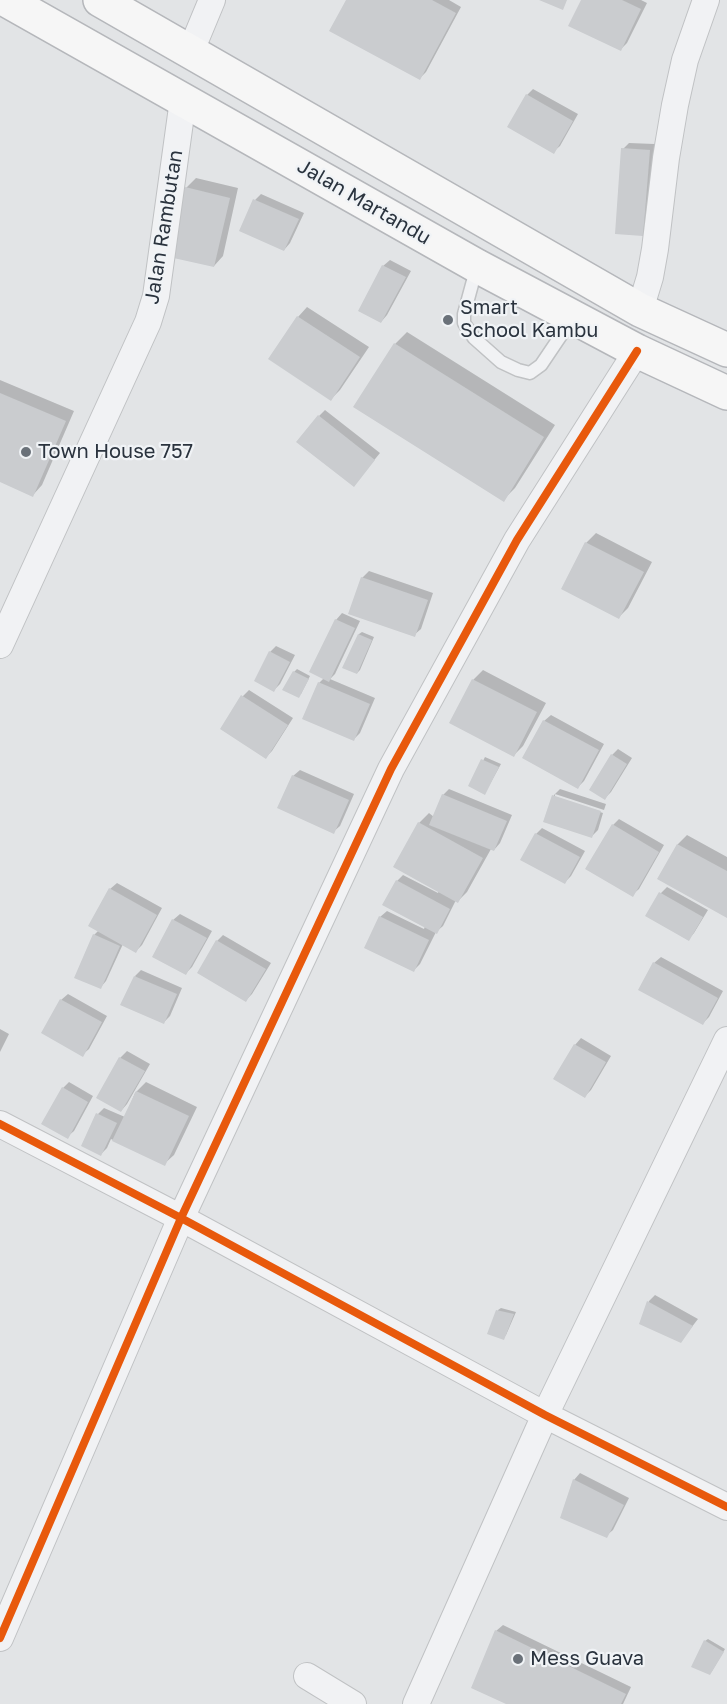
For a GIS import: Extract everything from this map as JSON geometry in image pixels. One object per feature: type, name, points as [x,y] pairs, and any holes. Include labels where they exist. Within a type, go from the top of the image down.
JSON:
[{"type":"highway","name":"Jalan Martandu","points":[[6,0],[477,266],[637,351],[727,393]]},
{"type":"highway","points":[[100,0],[640,310],[727,350]]},
{"type":"street","points":[[190,53],[212,0]]},
{"type":"street","points":[[640,310],[651,277],[675,105],[685,60],[706,0]]},
{"type":"street","name":"Jalan Rambutan","points":[[0,645],[148,322],[156,296],[183,100]]},
{"type":"street","points":[[0,1638],[181,1218],[391,769],[517,540],[637,351]]},
{"type":"street","points":[[416,1704],[545,1415],[718,1083],[727,1040]]},
{"type":"street","points":[[0,1124],[181,1218],[545,1415],[727,1506]]},
{"type":"street","points":[[307,1676],[353,1704]]},
{"type":"lane","points":[[477,266],[464,314],[464,323],[474,338],[501,362],[530,373],[541,365],[573,318]]},
{"type":"building","points":[[346,0],[432,0],[456,13],[420,80],[329,31]]},
{"type":"building","points":[[539,0],[567,0],[563,10]]},
{"type":"building","points":[[581,0],[622,0],[641,9],[621,51],[568,26]]},
{"type":"building","points":[[526,94],[573,121],[554,154],[507,127]]},
{"type":"building","points":[[621,148],[650,150],[643,236],[615,234]]},
{"type":"building","points":[[185,187],[230,198],[214,267],[169,257]]},
{"type":"building","points":[[253,199],[299,219],[284,251],[239,231]]},
{"type":"building","points":[[382,265],[406,277],[381,323],[358,311]]},
{"type":"building","points":[[297,316],[360,357],[331,401],[268,359]]},
{"type":"building","points":[[394,343],[544,437],[504,502],[353,407]]},
{"type":"building","name":"Town House 757","points":[[0,393],[66,421],[33,497],[0,482]]},
{"type":"building","points":[[318,415],[375,460],[354,487],[296,442]]},
{"type":"building","points":[[585,542],[644,572],[619,619],[561,589]]},
{"type":"building","points":[[361,577],[428,600],[415,637],[348,614]]},
{"type":"building","points":[[335,619],[355,628],[329,682],[309,672]]},
{"type":"building","points":[[358,634],[372,640],[357,674],[342,668]]},
{"type":"building","points":[[269,651],[290,662],[274,692],[254,681]]},
{"type":"building","points":[[293,671],[309,679],[299,698],[282,690]]},
{"type":"building","points":[[472,679],[537,712],[514,757],[449,723]]},
{"type":"building","points":[[318,682],[370,704],[354,741],[302,719]]},
{"type":"building","points":[[241,695],[288,725],[266,759],[220,729]]},
{"type":"building","points":[[543,720],[599,750],[578,789],[522,758]]},
{"type":"building","points":[[611,754],[627,764],[605,800],[589,790]]},
{"type":"building","points":[[481,759],[499,767],[485,795],[468,786]]},
{"type":"building","points":[[292,775],[349,800],[334,834],[277,808]]},
{"type":"building","points":[[442,794],[507,821],[494,851],[429,825]]},
{"type":"building","points":[[552,795],[601,811],[592,838],[543,822]]},
{"type":"building","points":[[418,822],[483,858],[458,903],[393,867]]},
{"type":"building","points":[[612,824],[659,852],[633,897],[585,869]]},
{"type":"building","points":[[535,833],[580,857],[565,884],[520,860]]},
{"type":"building","points":[[677,844],[727,871],[727,918],[657,879]]},
{"type":"building","points":[[396,880],[450,909],[437,934],[382,905]]},
{"type":"building","points":[[109,888],[157,915],[136,953],[88,926]]},
{"type":"building","points":[[659,892],[703,917],[689,941],[645,916]]},
{"type":"building","points":[[379,916],[429,940],[414,972],[364,948]]},
{"type":"building","points":[[172,919],[207,938],[186,975],[152,957]]},
{"type":"building","points":[[93,934],[120,946],[101,989],[74,978]]},
{"type":"building","points":[[216,940],[266,969],[246,1002],[197,973]]},
{"type":"building","points":[[653,962],[718,998],[703,1025],[638,990]]},
{"type":"building","points":[[134,976],[177,994],[164,1024],[120,1005]]},
{"type":"building","points":[[60,999],[102,1022],[83,1057],[41,1033]]},
{"type":"building","points":[[574,1044],[606,1062],[585,1098],[553,1079]]},
{"type":"building","points":[[119,1057],[145,1071],[121,1112],[96,1098]]},
{"type":"building","points":[[62,1087],[88,1102],[68,1139],[41,1124]]},
{"type":"building","points":[[136,1091],[189,1116],[165,1166],[112,1141]]},
{"type":"building","points":[[96,1113],[117,1123],[101,1156],[81,1146]]},
{"type":"building","points":[[647,1301],[693,1326],[681,1343],[639,1324]]},
{"type":"building","points":[[496,1310],[514,1314],[504,1340],[487,1334]]},
{"type":"building","points":[[573,1479],[624,1505],[607,1538],[560,1518]]},
{"type":"building","name":"Mess Guava","points":[[495,1630],[626,1694],[621,1704],[506,1704],[471,1688]]},
{"type":"building","points":[[704,1640],[724,1652],[710,1675],[691,1667]]},
{"type":"cycle path","points":[[0,1638],[181,1218],[391,769],[517,540],[637,351]]},
{"type":"cycle path","points":[[0,1124],[181,1218],[545,1415],[727,1507]]},
{"type":"place","name":"Smart School Kambu","points":[[448,320]]},
{"type":"place","name":"Town House 757","points":[[26,452]]},
{"type":"place","name":"Mess Guava","points":[[518,1659]]}]
